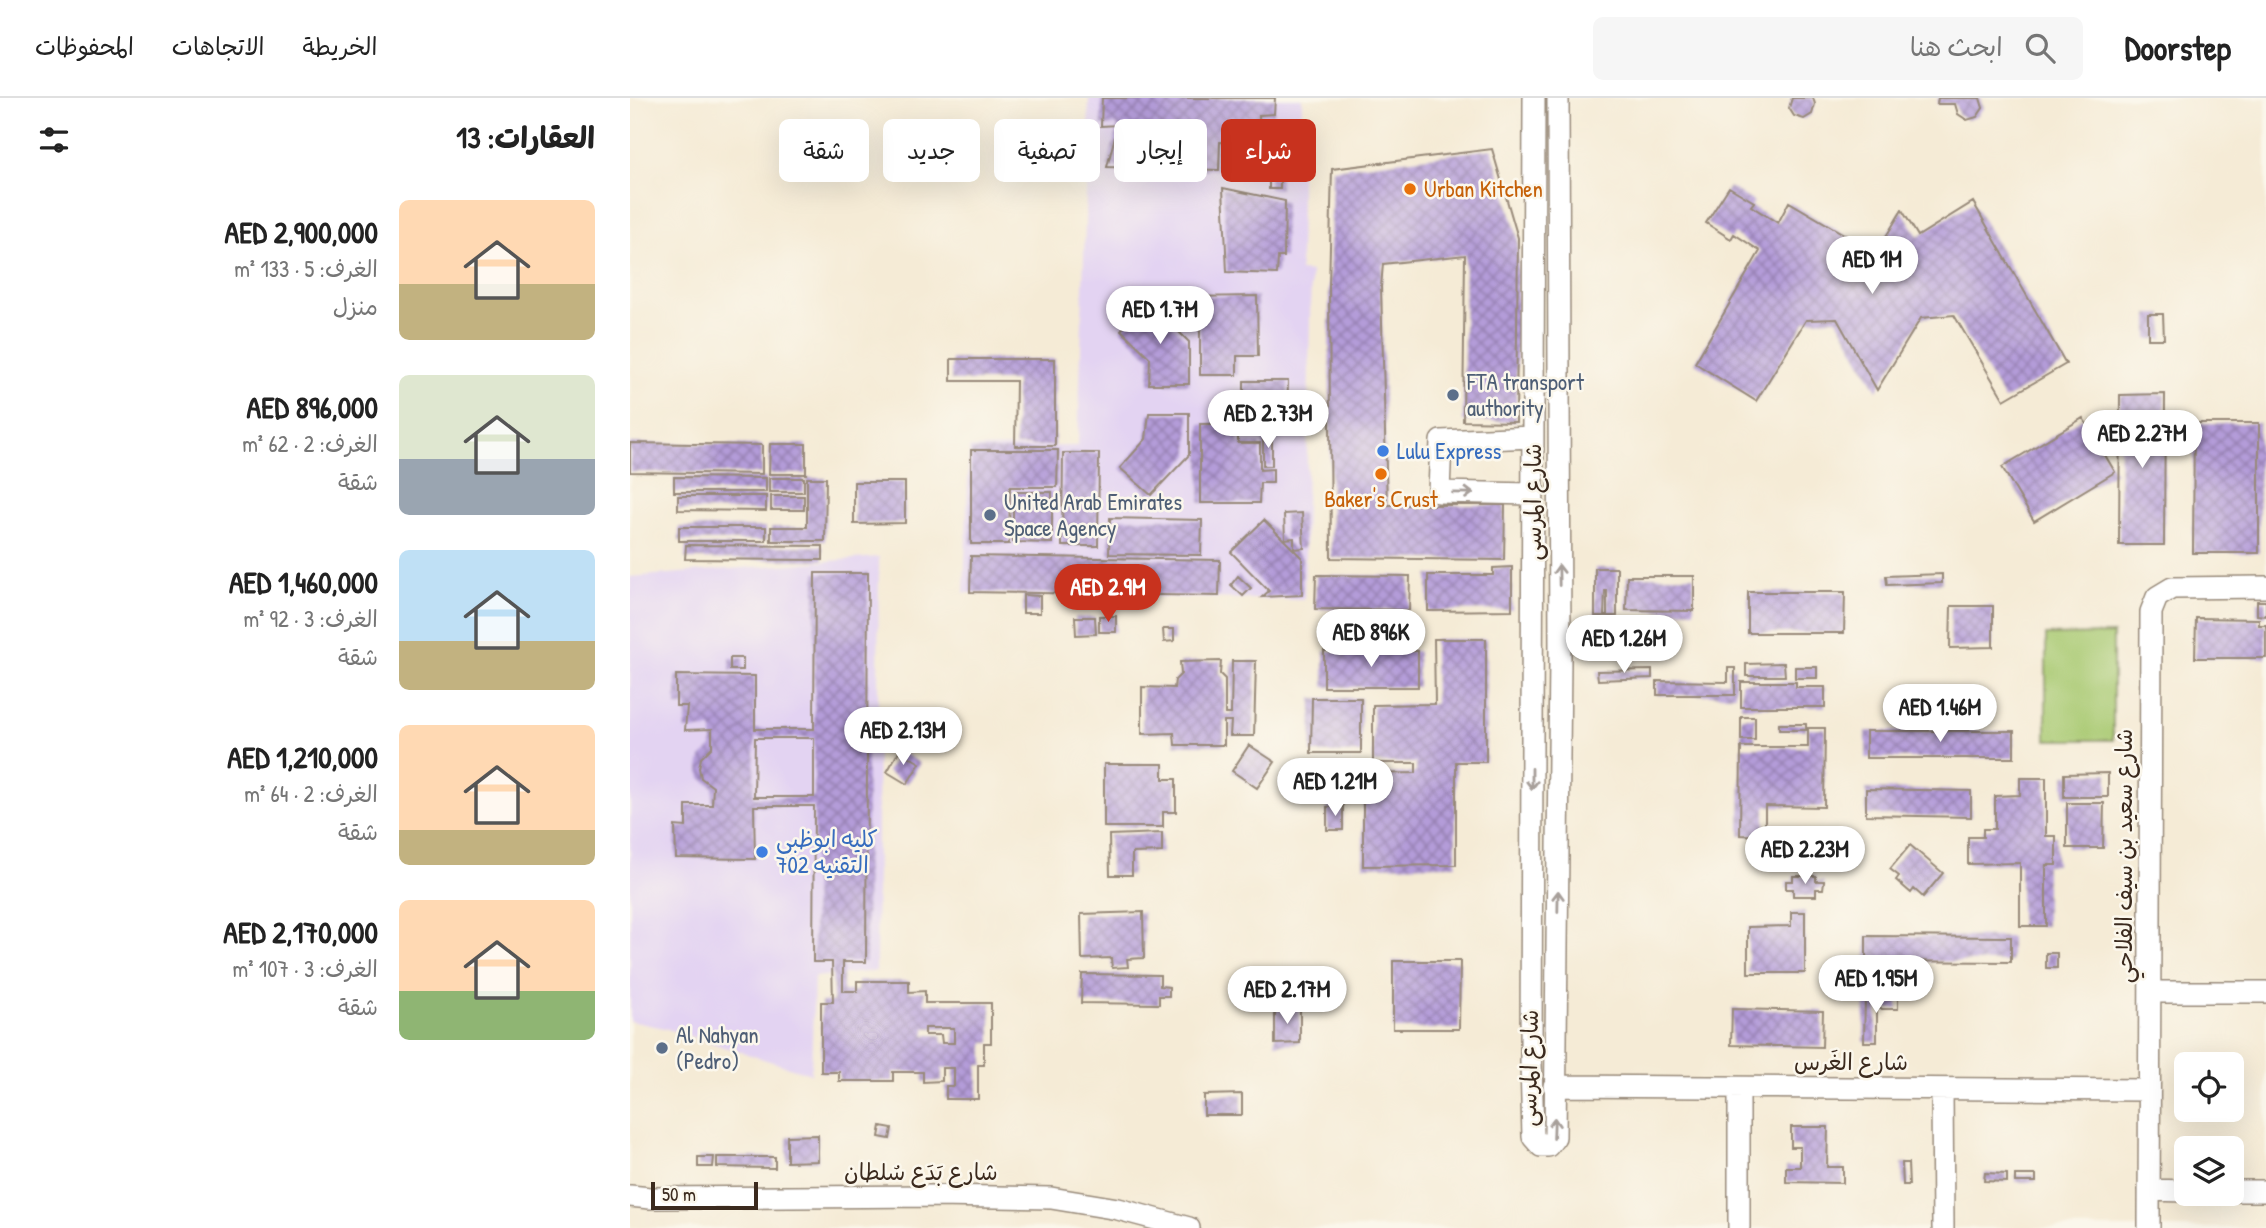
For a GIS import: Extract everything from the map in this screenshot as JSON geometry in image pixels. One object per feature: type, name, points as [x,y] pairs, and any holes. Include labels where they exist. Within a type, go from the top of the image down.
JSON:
[{"type":"street","name":"شارع المرسى","points":[[1534,98],[1531,1063],[1533,1138],[1541,1146],[1548,1146],[1555,1137],[1560,732],[1559,98]]},
{"type":"street","points":[[1535,263],[1559,264]]},
{"type":"street","points":[[1533,341],[1559,342]]},
{"type":"street","points":[[1532,437],[1441,441],[1439,492],[1532,494]]},
{"type":"street","name":"شارع سعيد بن سيف الفلاحي","points":[[2149,1228],[2153,604],[2157,597],[2172,588],[2266,587]]},
{"type":"street","points":[[1532,665],[1539,674],[1540,729],[1546,733],[1560,732]]},
{"type":"street","points":[[2150,992],[2266,992]]},
{"type":"street","name":"شارع الغَرس","points":[[1554,1086],[2148,1090]]},
{"type":"street","points":[[1739,1088],[1739,1228]]},
{"type":"street","points":[[1942,1089],[1943,1228]]},
{"type":"street","points":[[2149,1191],[2174,1191]]},
{"type":"street","points":[[2244,1191],[2266,1191]]},
{"type":"street","name":"شارع بَدَع سُلطان","points":[[637,1198],[1051,1198],[1107,1206],[1189,1228]]},
{"type":"shaded area","points":[[1089,98],[1302,98],[1302,119],[1221,119],[1221,182],[1301,182],[1300,271],[1311,272],[1304,600],[964,593],[969,448],[1078,446],[1086,182],[1100,182],[1100,119],[1088,119]]},
{"type":"shaded area","points":[[879,557],[876,971],[814,977],[811,1074],[664,1028],[630,1021],[630,577]]},
{"type":"green space","points":[[2113,634],[2113,740],[2046,740],[2046,635]]},
{"type":"building","points":[[1102,98],[1275,98],[1274,114],[1259,115],[1259,119],[1221,119],[1219,170],[1207,170],[1207,119],[1114,119],[1114,125],[1101,126]]},
{"type":"building","points":[[1792,98],[1813,98],[1815,104],[1812,114],[1804,119],[1794,116],[1789,108]]},
{"type":"building","points":[[1938,98],[1980,98],[1983,108],[1977,117],[1967,120],[1958,114],[1955,104],[1937,104]]},
{"type":"building","points":[[1114,140],[1114,167],[1107,167]]},
{"type":"building","points":[[1492,149],[1518,238],[1516,422],[1463,421],[1465,255],[1383,264],[1381,287],[1387,505],[1505,505],[1504,560],[1331,558],[1329,286],[1332,169]]},
{"type":"building","points":[[1269,182],[1280,182],[1280,189],[1269,189]]},
{"type":"building","points":[[1729,187],[1754,202],[1751,206],[1778,223],[1789,202],[1876,253],[1902,210],[1918,236],[1973,202],[2066,364],[2004,400],[1954,315],[1921,318],[1877,390],[1837,319],[1806,320],[1756,401],[1695,363],[1760,251],[1734,234],[1731,239],[1706,223]]},
{"type":"building","points":[[1223,188],[1285,201],[1284,257],[1278,257],[1277,274],[1227,272]]},
{"type":"building","points":[[1257,296],[1258,356],[1237,356],[1237,375],[1200,375],[1200,324],[1184,324],[1184,297]]},
{"type":"building","points":[[1148,301],[1189,342],[1189,384],[1149,384],[1150,358],[1121,330]]},
{"type":"building","points":[[2148,314],[2163,314],[2164,339],[2148,339]]},
{"type":"building","points":[[951,359],[1055,359],[1055,446],[1015,446],[1016,381],[951,381]]},
{"type":"building","points":[[1244,381],[1288,381],[1287,419],[1244,418]]},
{"type":"building","points":[[2165,394],[2164,545],[2119,545],[2120,395]]},
{"type":"building","points":[[1149,413],[1189,413],[1189,455],[1151,495],[1120,468],[1146,439]]},
{"type":"building","points":[[2083,418],[2115,472],[2034,521],[2002,467]]},
{"type":"building","points":[[2194,423],[2259,423],[2259,553],[2193,553]]},
{"type":"building","points":[[1200,424],[1238,424],[1238,443],[1260,443],[1260,470],[1273,469],[1273,483],[1260,483],[1259,503],[1200,503]]},
{"type":"building","points":[[1263,434],[1272,434],[1272,466],[1263,466]]},
{"type":"building","points":[[630,443],[762,445],[762,474],[630,472]]},
{"type":"building","points":[[770,444],[806,444],[806,474],[769,474]]},
{"type":"building","name":"United Arab Emirates Space Agency","points":[[971,450],[1058,450],[1057,487],[1010,487],[1009,544],[971,544]]},
{"type":"building","points":[[1063,453],[1099,453],[1098,546],[1062,546]]},
{"type":"building","points":[[674,477],[766,478],[766,492],[674,492]]},
{"type":"building","points":[[769,478],[804,478],[804,492],[769,492]]},
{"type":"building","points":[[807,478],[826,478],[825,541],[771,541],[771,527],[807,527]]},
{"type":"building","points":[[854,482],[905,482],[905,523],[854,524]]},
{"type":"building","points":[[1013,492],[1052,492],[1052,543],[1013,542]]},
{"type":"building","points":[[678,496],[766,496],[766,511],[678,510]]},
{"type":"building","points":[[771,496],[804,496],[804,510],[771,510]]},
{"type":"building","points":[[1302,513],[1304,548],[1294,549],[1294,538],[1285,539],[1284,514]]},
{"type":"building","points":[[1110,518],[1202,520],[1201,555],[1109,554]]},
{"type":"building","points":[[1264,520],[1302,558],[1302,595],[1262,597],[1269,591],[1231,552]]},
{"type":"building","points":[[679,527],[766,527],[766,541],[679,541]]},
{"type":"building","points":[[686,545],[823,546],[823,560],[685,559]]},
{"type":"building","points":[[971,556],[1220,560],[1219,596],[970,592]]},
{"type":"building","points":[[1512,567],[1512,610],[1428,611],[1428,575],[1493,575],[1493,568]]},
{"type":"building","points":[[1595,568],[1617,568],[1617,616],[1607,616],[1605,591],[1604,616],[1595,616]]},
{"type":"building","points":[[815,573],[868,573],[866,962],[843,962],[843,991],[857,991],[857,981],[909,981],[909,992],[925,991],[925,1003],[991,1003],[991,1043],[984,1043],[984,1065],[978,1065],[978,1099],[946,1099],[946,1086],[954,1086],[954,1068],[942,1068],[942,1081],[923,1082],[923,1072],[893,1072],[893,1081],[839,1081],[839,1072],[821,1072],[821,1002],[833,1002],[832,962],[813,962],[814,806],[754,806],[755,859],[676,858],[675,826],[686,827],[686,805],[712,805],[713,787],[701,778],[699,768],[701,758],[712,747],[712,729],[685,730],[687,706],[676,706],[676,675],[755,676],[755,729],[814,729]],"holes":[[[755,738],[814,738],[814,797],[754,797]],[[925,1028],[954,1028],[954,1043],[942,1043],[941,1035],[925,1035]]]},
{"type":"building","points":[[1942,574],[1942,583],[1887,585],[1886,576]]},
{"type":"building","points":[[1316,575],[1410,576],[1409,610],[1315,609]]},
{"type":"building","points":[[1238,576],[1251,588],[1243,596],[1231,585]]},
{"type":"building","points":[[1627,576],[1694,576],[1694,611],[1626,610]]},
{"type":"building","points":[[1748,592],[1845,592],[1844,633],[1748,633]]},
{"type":"building","points":[[1023,595],[1040,596],[1040,613],[1023,613]]},
{"type":"building","points":[[2257,601],[2266,601],[2266,616],[2257,615]]},
{"type":"building","points":[[1951,606],[1993,606],[1993,647],[1950,648]]},
{"type":"building","points":[[1099,616],[1116,616],[1116,632],[1099,632]]},
{"type":"building","points":[[1075,617],[1095,617],[1096,634],[1076,635]]},
{"type":"building","points":[[2196,618],[2259,619],[2259,625],[2266,625],[2266,658],[2195,658]]},
{"type":"building","points":[[1163,629],[1174,629],[1174,641],[1164,642]]},
{"type":"building","points":[[1434,639],[1486,639],[1486,762],[1456,762],[1456,865],[1363,866],[1363,774],[1416,773],[1416,763],[1373,763],[1373,705],[1435,704]]},
{"type":"building","points":[[1324,651],[1418,651],[1418,687],[1324,687]]},
{"type":"building","points":[[730,658],[743,658],[743,670],[730,670]]},
{"type":"building","points":[[1221,661],[1220,674],[1225,679],[1225,714],[1231,714],[1232,661],[1256,661],[1254,736],[1230,736],[1231,721],[1224,721],[1224,745],[1175,745],[1174,733],[1142,734],[1142,687],[1174,688],[1175,680],[1181,674],[1180,662]]},
{"type":"building","points":[[1784,663],[1785,676],[1746,676],[1746,664]]},
{"type":"building","points":[[1795,667],[1817,667],[1817,678],[1795,678]]},
{"type":"building","points":[[1728,668],[1735,668],[1735,695],[1657,695],[1657,681],[1728,682]]},
{"type":"building","points":[[1652,670],[1652,678],[1598,680],[1597,671]]},
{"type":"building","points":[[1741,682],[1796,682],[1796,687],[1825,687],[1825,707],[1741,707]]},
{"type":"building","points":[[1312,698],[1361,698],[1361,753],[1311,753]]},
{"type":"building","points":[[1741,717],[1755,717],[1755,740],[1741,740]]},
{"type":"building","points":[[1779,724],[1806,724],[1806,730],[1779,730]]},
{"type":"building","points":[[1808,728],[1825,728],[1824,807],[1765,806],[1765,836],[1740,835],[1741,747],[1808,747]]},
{"type":"building","points":[[1866,731],[2014,731],[2014,758],[1866,758]]},
{"type":"building","points":[[1249,745],[1275,762],[1257,788],[1232,771]]},
{"type":"building","points":[[899,751],[920,763],[907,784],[887,772]]},
{"type":"building","points":[[1104,764],[1163,764],[1163,779],[1176,779],[1176,812],[1163,812],[1163,827],[1104,827]]},
{"type":"building","points":[[2108,773],[2108,797],[2064,797],[2064,774]]},
{"type":"building","points":[[2020,778],[2046,778],[2046,836],[2056,836],[2056,865],[2046,865],[2046,926],[2020,926],[2020,863],[1968,864],[1968,837],[1983,837],[1983,829],[1995,829],[1995,796],[2020,795]]},
{"type":"building","points":[[1866,789],[1971,791],[1971,817],[1866,815]]},
{"type":"building","points":[[2067,803],[2104,803],[2103,848],[2067,848]]},
{"type":"building","points":[[1343,806],[1343,830],[1327,830],[1327,807]]},
{"type":"building","points":[[1162,833],[1162,852],[1132,853],[1132,875],[1110,875],[1109,835]]},
{"type":"building","points":[[1793,845],[1817,846],[1817,852],[1823,853],[1823,861],[1816,861],[1816,866],[1793,866],[1793,861],[1785,861],[1785,852],[1793,852]]},
{"type":"building","points":[[1910,845],[1943,873],[1923,897],[1914,889],[1911,893],[1896,880],[1899,876],[1890,869]]},
{"type":"building","points":[[1793,876],[1816,876],[1816,881],[1824,881],[1823,889],[1816,889],[1816,896],[1793,896],[1793,889],[1786,889],[1786,881],[1793,881]]},
{"type":"building","points":[[1143,912],[1144,958],[1127,959],[1128,967],[1112,968],[1111,958],[1082,959],[1081,914]]},
{"type":"building","points":[[1791,912],[1805,912],[1805,973],[1748,973],[1748,927],[1791,926]]},
{"type":"building","points":[[1866,936],[2011,937],[2011,962],[1866,961]]},
{"type":"building","points":[[2046,953],[2057,953],[2057,968],[2046,968]]},
{"type":"building","points":[[1393,961],[1460,961],[1459,1029],[1393,1029]]},
{"type":"building","points":[[1082,974],[1160,975],[1160,986],[1169,987],[1169,996],[1159,996],[1159,1004],[1081,1003]]},
{"type":"building","points":[[1865,997],[1898,997],[1898,1009],[1877,1009],[1877,1042],[1864,1042]]},
{"type":"building","points":[[1300,1008],[1300,1043],[1275,1044],[1275,1009]]},
{"type":"building","points":[[1732,1009],[1823,1011],[1822,1047],[1731,1045]]},
{"type":"building","points":[[1242,1094],[1242,1115],[1204,1115],[1204,1095]]},
{"type":"building","points":[[881,1126],[892,1128],[890,1139],[879,1137]]},
{"type":"building","points":[[1791,1127],[1828,1127],[1827,1167],[1843,1167],[1843,1183],[1786,1182],[1786,1167],[1800,1167],[1800,1147],[1791,1147]]},
{"type":"building","points":[[818,1135],[818,1161],[787,1162],[787,1136]]},
{"type":"building","points":[[698,1157],[714,1157],[713,1167],[698,1167]]},
{"type":"building","points":[[717,1157],[775,1157],[775,1168],[717,1167]]},
{"type":"building","points":[[1902,1163],[1908,1163],[1909,1185],[1903,1185]]},
{"type":"building","points":[[1985,1173],[2007,1174],[2007,1182],[1984,1181]]},
{"type":"building","points":[[2015,1175],[2036,1175],[2036,1182],[2015,1182]]},
{"type":"place","name":"Urban Kitchen","points":[[1410,189]]},
{"type":"place","name":"FTA transport authority","points":[[1453,395]]},
{"type":"place","name":"Lulu Express","points":[[1383,451]]},
{"type":"place","name":"Baker's Crust","points":[[1381,474]]},
{"type":"place","name":"United Arab Emirates Space Agency","points":[[990,515]]},
{"type":"place","name":"كليه ابوظبي التقنيه 702","points":[[762,852]]},
{"type":"place","name":"Al Nahyan (Pedro)","points":[[662,1048]]}]
